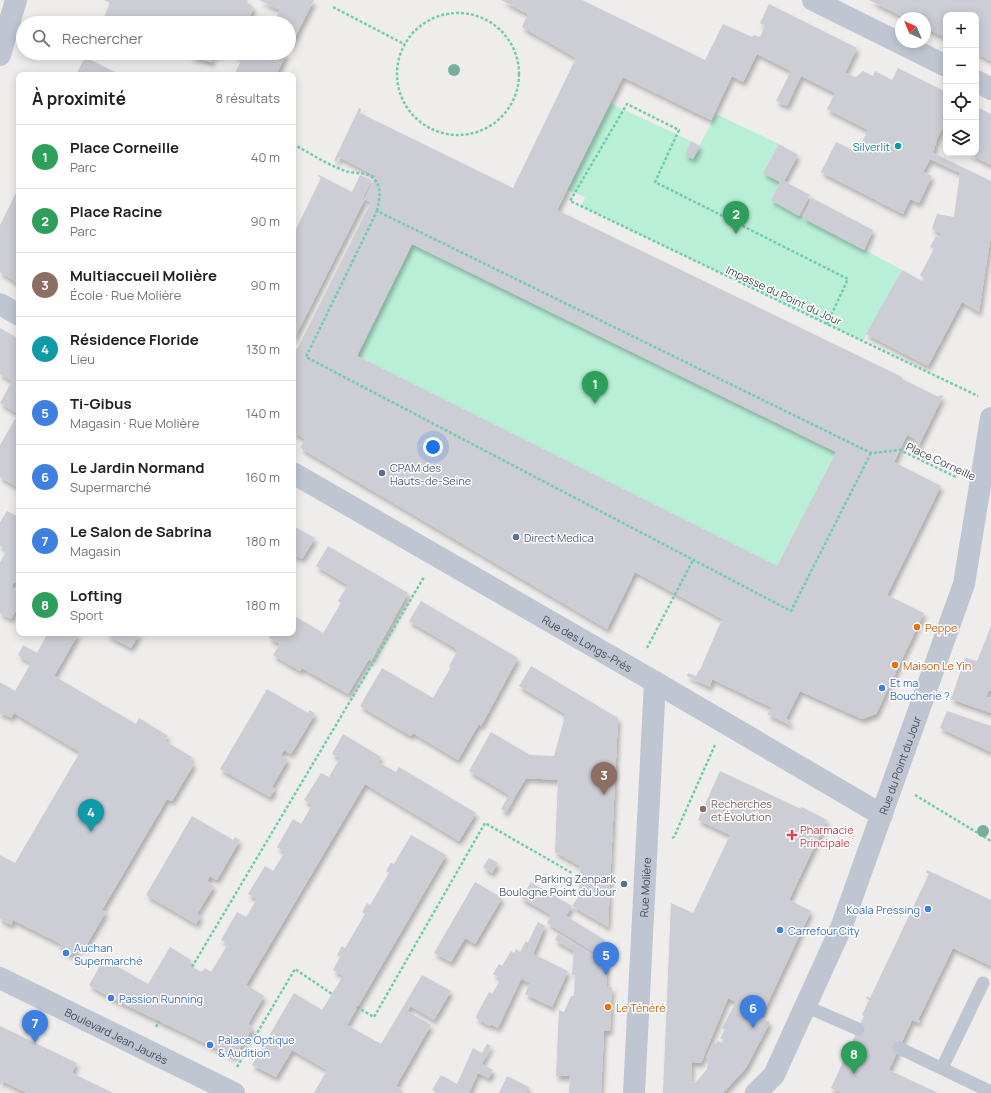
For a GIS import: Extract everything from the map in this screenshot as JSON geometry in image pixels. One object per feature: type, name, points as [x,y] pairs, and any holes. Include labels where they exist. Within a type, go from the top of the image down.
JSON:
[{"type":"street","points":[[0,55],[16,0]]},
{"type":"street","points":[[813,0],[943,65]]},
{"type":"street","points":[[979,83],[991,89]]},
{"type":"street","points":[[0,304],[16,313]]},
{"type":"street","name":"Rue du Point du Jour","points":[[756,1093],[774,1075],[841,928],[964,584],[980,488],[987,408]]},
{"type":"street","name":"Rue des Longs-Prés","points":[[296,475],[635,670],[882,815]]},
{"type":"street","name":"Rue Molière","points":[[634,1093],[655,682]]},
{"type":"street","name":"Boulevard Jean Jaurès","points":[[0,978],[230,1091]]},
{"type":"lane","points":[[942,1068],[983,983]]},
{"type":"lane","points":[[805,1006],[858,1029]]},
{"type":"lane","points":[[899,1048],[991,1092]]},
{"type":"path","points":[[333,7],[404,44]]},
{"type":"path","points":[[456,12],[476,14],[495,23],[509,38],[518,57],[520,78],[515,98],[504,115],[489,128],[470,135],[450,135],[431,130],[415,118],[403,102],[397,83],[398,62],[404,44],[417,27],[435,16],[456,12]]},
{"type":"path","name":"Impasse du Point du Jour","points":[[826,324],[848,280],[655,182],[679,130],[627,104],[570,201],[826,324],[987,408]]},
{"type":"path","points":[[296,146],[347,172],[359,172],[374,178],[381,192],[377,211],[306,357],[791,611],[871,453],[377,211]]},
{"type":"path","name":"Place Corneille","points":[[871,453],[900,450],[980,488]]},
{"type":"path","points":[[192,967],[436,555]]},
{"type":"path","points":[[635,670],[694,560]]},
{"type":"path","points":[[646,843],[674,837],[725,723]]},
{"type":"path","points":[[894,782],[991,841]]},
{"type":"path","points":[[357,1007],[374,1017],[485,823],[572,873]]},
{"type":"path","points":[[230,1091],[295,969],[332,994]]},
{"type":"green space","points":[[610,103],[691,141],[685,155],[693,158],[716,114],[779,144],[763,173],[780,182],[771,200],[902,270],[863,341],[581,206],[585,197],[567,190]]},
{"type":"green space","points":[[412,244],[836,452],[777,566],[357,356]]},
{"type":"building","points":[[104,0],[248,0],[247,2],[254,8],[250,16],[105,16],[110,3]]},
{"type":"building","points":[[259,0],[314,0],[296,35],[296,16],[277,16],[280,10]]},
{"type":"building","points":[[501,0],[582,0],[705,60],[723,24],[752,37],[754,35],[760,37],[765,26],[760,23],[769,4],[857,48],[845,73],[856,77],[863,71],[873,76],[875,71],[892,80],[898,68],[943,90],[943,128],[937,139],[933,153],[991,181],[991,235],[979,312],[962,302],[928,366],[866,334],[902,270],[922,281],[924,278],[920,275],[934,249],[930,247],[936,236],[940,238],[942,234],[932,229],[937,214],[954,217],[960,173],[930,159],[923,172],[932,176],[919,203],[910,199],[903,214],[821,172],[836,142],[857,152],[868,130],[827,109],[835,93],[801,76],[787,106],[776,101],[791,71],[757,54],[743,82],[732,76],[711,120],[623,77],[557,210],[900,376],[903,378],[902,379],[939,397],[940,395],[943,396],[917,449],[914,448],[917,440],[907,435],[894,462],[941,486],[887,595],[924,613],[876,714],[862,719],[800,691],[786,719],[791,722],[790,725],[767,714],[772,708],[712,679],[710,687],[687,676],[688,673],[696,676],[700,670],[722,619],[635,572],[607,629],[302,449],[301,446],[305,439],[296,434],[296,348],[371,202],[364,199],[376,176],[339,157],[336,162],[334,161],[359,108],[361,109],[360,113],[513,188],[576,58],[522,27],[528,14]],"holes":[[[412,244],[836,452],[777,566],[357,356]]]},
{"type":"building","points":[[869,0],[991,0],[991,61],[979,55],[979,12],[943,12],[943,37],[931,31],[931,12],[895,13]]},
{"type":"building","points":[[84,60],[91,60],[115,72],[78,72]]},
{"type":"building","points":[[242,60],[284,60],[278,72],[236,72]]},
{"type":"building","points":[[979,108],[991,114],[991,165],[973,156],[979,156]]},
{"type":"building","points":[[691,141],[700,146],[693,159],[685,155]]},
{"type":"building","points":[[779,144],[798,155],[784,181],[810,195],[799,216],[771,200],[780,182],[763,173]]},
{"type":"building","points":[[319,175],[352,192],[360,175],[372,180],[363,198],[365,199],[296,335],[296,229],[321,178],[318,176]]},
{"type":"building","points":[[16,193],[16,282],[0,272],[0,225]]},
{"type":"building","points":[[812,198],[873,230],[864,250],[803,218]]},
{"type":"building","points":[[0,328],[16,337],[16,413],[0,403],[12,381],[0,374]]},
{"type":"building","points":[[16,417],[16,486],[0,477],[0,445]]},
{"type":"building","points":[[7,511],[16,516],[16,583],[14,582],[11,587],[16,590],[16,610],[11,619],[0,613],[0,562],[7,550],[0,546],[0,522]]},
{"type":"building","points":[[296,528],[315,538],[302,559],[296,556]]},
{"type":"building","points":[[328,546],[408,593],[371,661],[369,659],[348,694],[302,668],[300,671],[273,655],[280,644],[269,638],[270,636],[296,636],[296,617],[323,633],[341,603],[338,601],[348,585],[316,566]]},
{"type":"building","points":[[421,601],[518,658],[481,726],[479,724],[458,760],[413,733],[411,736],[360,706],[382,668],[433,698],[451,667],[449,666],[458,650],[409,621]]},
{"type":"building","points":[[991,626],[991,691],[989,690],[986,697],[991,698],[991,713],[951,699],[965,658],[977,661]]},
{"type":"building","points":[[46,636],[77,636],[54,676],[136,724],[139,718],[168,736],[165,741],[192,757],[190,761],[194,764],[172,801],[167,799],[102,910],[106,912],[84,949],[80,947],[77,952],[74,950],[71,955],[59,949],[61,944],[13,920],[11,925],[0,919],[0,855],[15,863],[80,752],[14,713],[11,718],[2,713],[0,716],[0,682],[15,691],[31,663],[18,655],[23,645],[37,653]]},
{"type":"building","points":[[109,636],[138,636],[131,648]]},
{"type":"building","points":[[531,666],[618,718],[608,927],[572,906],[579,896],[580,866],[555,852],[558,780],[526,778],[506,812],[501,809],[509,795],[469,771],[491,732],[530,755],[554,756],[564,720],[564,713],[519,686]]},
{"type":"building","points":[[267,689],[308,713],[310,710],[315,714],[291,754],[284,750],[281,755],[288,759],[272,787],[275,789],[270,797],[220,769]]},
{"type":"building","points":[[947,711],[991,726],[991,752],[940,728]]},
{"type":"building","points":[[343,734],[381,757],[378,762],[396,772],[399,767],[476,813],[459,841],[365,784],[246,985],[264,996],[248,1024],[253,1028],[234,1057],[111,998],[89,985],[104,959],[148,984],[170,947],[191,960],[188,964],[192,967],[202,972],[205,968],[211,972],[228,944],[221,940],[237,912],[246,917],[257,899],[248,894],[265,866],[273,871],[285,852],[277,847],[293,819],[301,824],[312,805],[304,800],[321,773],[329,777],[340,758],[332,754]]},
{"type":"building","points":[[720,771],[801,809],[802,807],[827,820],[789,900],[811,911],[761,1017],[770,1022],[746,1068],[723,1093],[663,1093],[671,903],[693,913],[730,835],[698,820]],"holes":[[[728,998],[736,1002],[722,1028],[725,1030],[720,1038],[724,1040],[722,1043],[718,1041],[716,1044],[713,1043],[706,1057],[709,1059],[707,1069],[695,1083],[691,1081],[692,1062],[701,1063]]]},
{"type":"building","points":[[192,816],[233,840],[235,837],[240,840],[217,880],[210,876],[207,881],[214,886],[197,914],[201,916],[196,924],[146,895]]},
{"type":"building","points":[[411,835],[446,855],[347,1025],[381,1044],[422,975],[451,991],[434,1020],[410,1006],[407,1011],[431,1025],[396,1086],[401,1089],[399,1093],[314,1093],[327,1070],[292,1050],[276,1077],[252,1065],[294,993],[322,1010],[343,976],[333,970],[340,957],[337,955],[342,946],[345,948],[365,914],[362,912],[367,903],[370,905],[389,873],[386,871],[391,863],[394,864]]},
{"type":"building","points":[[489,858],[498,863],[492,873],[483,867]]},
{"type":"building","points":[[927,870],[991,900],[991,966],[953,948],[918,1020],[920,1021],[919,1023],[912,1020],[889,1070],[938,1093],[841,1093],[831,1088],[864,1016],[862,1015],[869,1000],[866,998],[867,996],[870,998],[929,874],[926,873]]},
{"type":"building","points":[[475,882],[502,898],[475,944],[465,938],[451,962],[434,953]]},
{"type":"building","points":[[531,882],[572,906],[566,916],[605,940],[602,957],[547,923],[551,915],[521,898]]},
{"type":"building","points":[[538,922],[545,926],[533,954],[568,971],[552,1007],[525,994],[530,983],[521,979],[498,1028],[491,1024],[490,1026],[477,1019],[476,1016],[489,992],[492,994],[501,979],[493,974],[499,964],[502,966],[511,951],[514,953],[516,949],[520,952],[526,941],[528,942]]},
{"type":"building","points":[[558,934],[607,964],[606,987],[612,987],[610,1031],[604,1031],[601,1093],[569,1093],[570,1076],[556,1076],[559,1010],[564,1012],[571,996],[574,996],[575,975],[572,975],[574,951],[555,940]]},
{"type":"building","points":[[0,1026],[77,1063],[72,1073],[113,1093],[27,1093],[2,1081],[0,1086]]},
{"type":"building","points":[[487,1044],[491,1046],[482,1064],[493,1070],[489,1078],[478,1073],[469,1093],[434,1093],[435,1091],[432,1090],[441,1075],[457,1084],[473,1048],[482,1053]]},
{"type":"building","points":[[507,1076],[529,1087],[526,1093],[499,1093]]},
{"type":"place","name":"Silverlit","points":[[898,146]]},
{"type":"place","name":"Place Racine","points":[[736,234]]},
{"type":"place","name":"Place Corneille","points":[[595,404]]},
{"type":"place","name":"CPAM des Hauts-de-Seine","points":[[382,473]]},
{"type":"place","name":"Direct Medica","points":[[516,537]]},
{"type":"place","name":"Peppe","points":[[917,627]]},
{"type":"place","name":"Maison Le Yin","points":[[895,665]]},
{"type":"place","name":"Et ma Boucherie ?","points":[[882,688]]},
{"type":"place","name":"Multiaccueil Molière","points":[[604,795]]},
{"type":"place","name":"Recherches et Évolution","points":[[703,809]]},
{"type":"place","name":"Résidence Floride","points":[[91,832]]},
{"type":"place","name":"Pharmacie Principale","points":[[792,835]]},
{"type":"place","name":"Parking Zenpark Boulogne Point du Jour","points":[[624,884]]},
{"type":"place","name":"Koala Pressing","points":[[928,909]]},
{"type":"place","name":"Carrefour City","points":[[780,930]]},
{"type":"place","name":"Auchan Supermarché","points":[[66,953]]},
{"type":"place","name":"Ti-Gibus","points":[[606,975]]},
{"type":"place","name":"Passion Running","points":[[111,998]]},
{"type":"place","name":"Le Ténéré","points":[[608,1007]]},
{"type":"place","name":"Le Jardin Normand","points":[[753,1028]]},
{"type":"place","name":"Le Salon de Sabrina","points":[[35,1043]]},
{"type":"place","name":"Palace Optique & Audition","points":[[210,1045]]},
{"type":"place","name":"Lofting","points":[[854,1074]]}]
